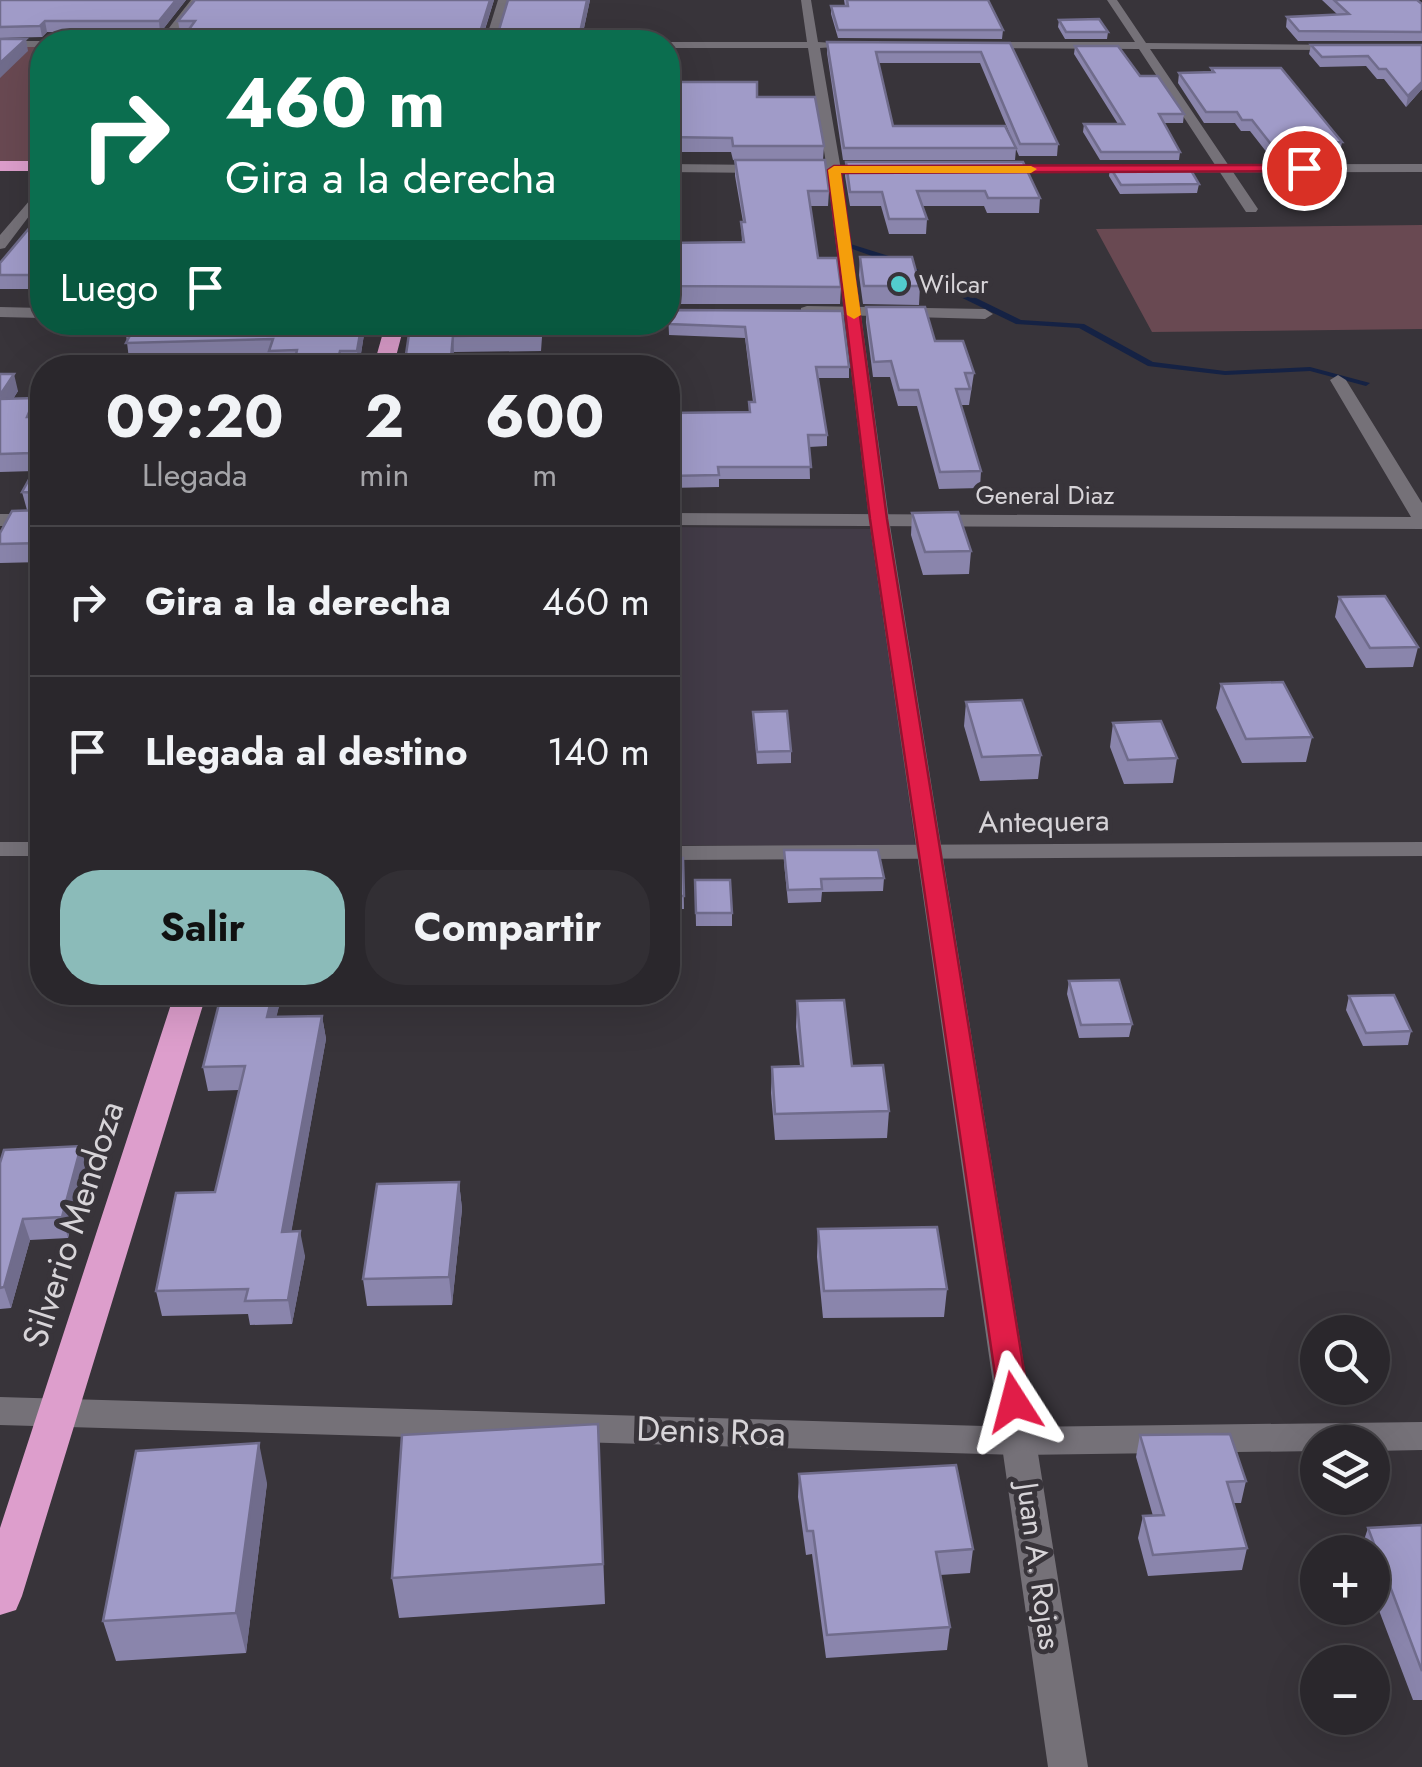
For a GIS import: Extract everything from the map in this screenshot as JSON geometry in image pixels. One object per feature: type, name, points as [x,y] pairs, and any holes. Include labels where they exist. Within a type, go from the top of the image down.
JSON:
[{"type":"highway","points":[[0,166],[30,166]]},
{"type":"highway","name":"Silverio Mendoza","points":[[0,1596],[187,1005]]},
{"type":"street","points":[[172,30],[196,0]]},
{"type":"street","points":[[494,30],[503,0]]},
{"type":"street","name":"Juan A. Rojas","points":[[806,0],[834,170],[878,519],[1068,1767]]},
{"type":"street","points":[[1112,0],[1251,209]]},
{"type":"street","points":[[0,44],[30,44]]},
{"type":"street","points":[[680,46],[871,45]]},
{"type":"street","points":[[967,45],[1366,48]]},
{"type":"street","points":[[680,168],[778,169]]},
{"type":"street","points":[[971,169],[1422,168]]},
{"type":"street","points":[[816,170],[854,170]]},
{"type":"street","points":[[0,245],[30,206]]},
{"type":"street","points":[[0,312],[30,312]]},
{"type":"street","points":[[798,312],[985,314]]},
{"type":"street","points":[[1338,380],[1422,521]]},
{"type":"street","name":"General Diaz","points":[[680,519],[1422,521]]},
{"type":"street","points":[[0,520],[30,520]]},
{"type":"street","points":[[0,849],[30,850]]},
{"type":"street","name":"Antequera","points":[[680,853],[1422,850]]},
{"type":"street","name":"Denis Roa","points":[[0,1412],[1020,1441],[1422,1436]]},
{"type":"shaded area","points":[[0,45],[30,45],[30,165],[0,165]]},
{"type":"shaded area","points":[[1422,225],[1422,329],[1152,332],[1096,229]]},
{"type":"shaded area","points":[[680,527],[873,529],[915,846],[680,845]]},
{"type":"building","points":[[0,0],[176,0],[159,21],[45,21],[40,26],[0,27]]},
{"type":"building","points":[[195,0],[490,0],[482,30],[189,30],[195,21],[178,21]]},
{"type":"building","points":[[508,0],[587,0],[581,30],[499,30]]},
{"type":"building","points":[[847,0],[988,0],[1003,30],[838,30],[831,6],[848,6]]},
{"type":"building","points":[[1334,0],[1417,0],[1422,4],[1422,32],[1299,31],[1287,17],[1349,14]]},
{"type":"building","points":[[1099,19],[1108,32],[1066,32],[1059,20]]},
{"type":"building","points":[[0,39],[26,39],[0,63]]},
{"type":"building","points":[[827,42],[1010,43],[1058,144],[1020,144],[981,52],[876,52],[893,126],[1005,126],[1016,148],[844,148]]},
{"type":"building","points":[[1311,45],[1422,45],[1422,82],[1408,96],[1386,69],[1379,69],[1368,56],[1322,57]]},
{"type":"building","points":[[1075,46],[1118,46],[1140,76],[1158,76],[1184,114],[1159,114],[1180,152],[1101,152],[1084,124],[1124,124]]},
{"type":"building","points":[[1211,68],[1281,68],[1342,142],[1270,143],[1252,120],[1242,120],[1237,112],[1206,112],[1179,73],[1214,72]]},
{"type":"building","points":[[680,82],[757,82],[757,97],[815,97],[824,146],[733,146],[732,138],[680,137]]},
{"type":"building","points":[[735,160],[825,160],[829,191],[808,191],[818,258],[837,258],[841,287],[680,286],[680,243],[744,242],[741,222],[745,222]]},
{"type":"building","points":[[846,162],[1023,162],[1040,198],[988,198],[985,191],[917,191],[927,219],[889,219],[882,192],[850,192]]},
{"type":"building","points":[[1110,167],[1189,167],[1199,184],[1121,185]]},
{"type":"building","points":[[30,227],[30,275],[0,275],[0,263]]},
{"type":"building","points":[[860,257],[912,257],[920,286],[864,286]]},
{"type":"building","points":[[866,307],[925,307],[935,341],[963,341],[974,373],[965,373],[970,389],[956,389],[981,471],[940,472],[918,390],[899,390],[891,361],[874,362]]},
{"type":"building","points":[[680,310],[842,311],[849,367],[816,367],[827,435],[808,435],[811,467],[718,467],[719,475],[680,476],[680,413],[750,412],[749,402],[755,402],[745,327],[680,324]]},
{"type":"building","points":[[130,335],[360,335],[357,351],[340,351],[339,355],[269,351],[273,339],[126,343]]},
{"type":"building","points":[[409,335],[540,335],[453,336],[451,355],[406,355]]},
{"type":"building","points":[[0,374],[14,374],[0,395]]},
{"type":"building","points":[[30,398],[30,453],[0,454],[0,399]]},
{"type":"building","points":[[30,510],[30,543],[0,544],[0,533],[12,511]]},
{"type":"building","points":[[958,512],[971,551],[925,552],[912,513]]},
{"type":"building","points":[[1385,596],[1418,647],[1370,648],[1339,597]]},
{"type":"building","points":[[1283,682],[1312,737],[1246,739],[1221,684]]},
{"type":"building","points":[[1022,700],[1041,755],[982,757],[966,702]]},
{"type":"building","points":[[787,711],[791,751],[757,752],[753,712]]},
{"type":"building","points":[[1161,721],[1177,758],[1128,760],[1113,723]]},
{"type":"building","points":[[784,850],[878,850],[884,878],[821,879],[822,889],[788,890]]},
{"type":"building","points":[[680,858],[683,858],[684,896],[680,896]]},
{"type":"building","points":[[695,880],[730,880],[732,913],[696,913]]},
{"type":"building","points":[[1119,980],[1132,1024],[1081,1025],[1069,981]]},
{"type":"building","points":[[1394,995],[1411,1031],[1366,1033],[1349,996]]},
{"type":"building","points":[[844,1000],[852,1066],[883,1065],[889,1111],[775,1114],[772,1067],[803,1066],[797,1001]]},
{"type":"building","points":[[219,1005],[270,1005],[267,1017],[322,1016],[282,1232],[300,1231],[288,1300],[245,1301],[248,1289],[156,1291],[176,1193],[215,1192],[245,1066],[203,1067]]},
{"type":"building","points":[[81,1146],[62,1217],[23,1219],[4,1287],[0,1288],[0,1163],[4,1150]]},
{"type":"building","points":[[459,1182],[449,1277],[363,1279],[377,1184]]},
{"type":"building","points":[[937,1227],[947,1289],[824,1291],[818,1229]]},
{"type":"building","points":[[598,1424],[603,1564],[392,1578],[402,1435]]},
{"type":"building","points":[[1230,1434],[1246,1481],[1227,1482],[1247,1548],[1153,1555],[1143,1516],[1164,1515],[1140,1435]]},
{"type":"building","points":[[259,1443],[236,1613],[103,1621],[136,1451]]},
{"type":"building","points":[[956,1465],[973,1549],[936,1552],[950,1627],[827,1635],[813,1531],[807,1531],[799,1474]]},
{"type":"building","points":[[1422,1525],[1422,1671],[1390,1586],[1390,1535],[1371,1535],[1368,1528]]},
{"type":"waterway","points":[[847,244],[889,259],[1019,322],[1081,326],[1151,364],[1225,373],[1310,369],[1366,383]]},
{"type":"slow traffic","points":[[854,315],[834,170],[1031,169]]},
{"type":"place","name":"Wilcar","points":[[899,284]]},
{"type":"route","points":[[1014,1402],[878,519],[834,170],[1304,168]]}]
